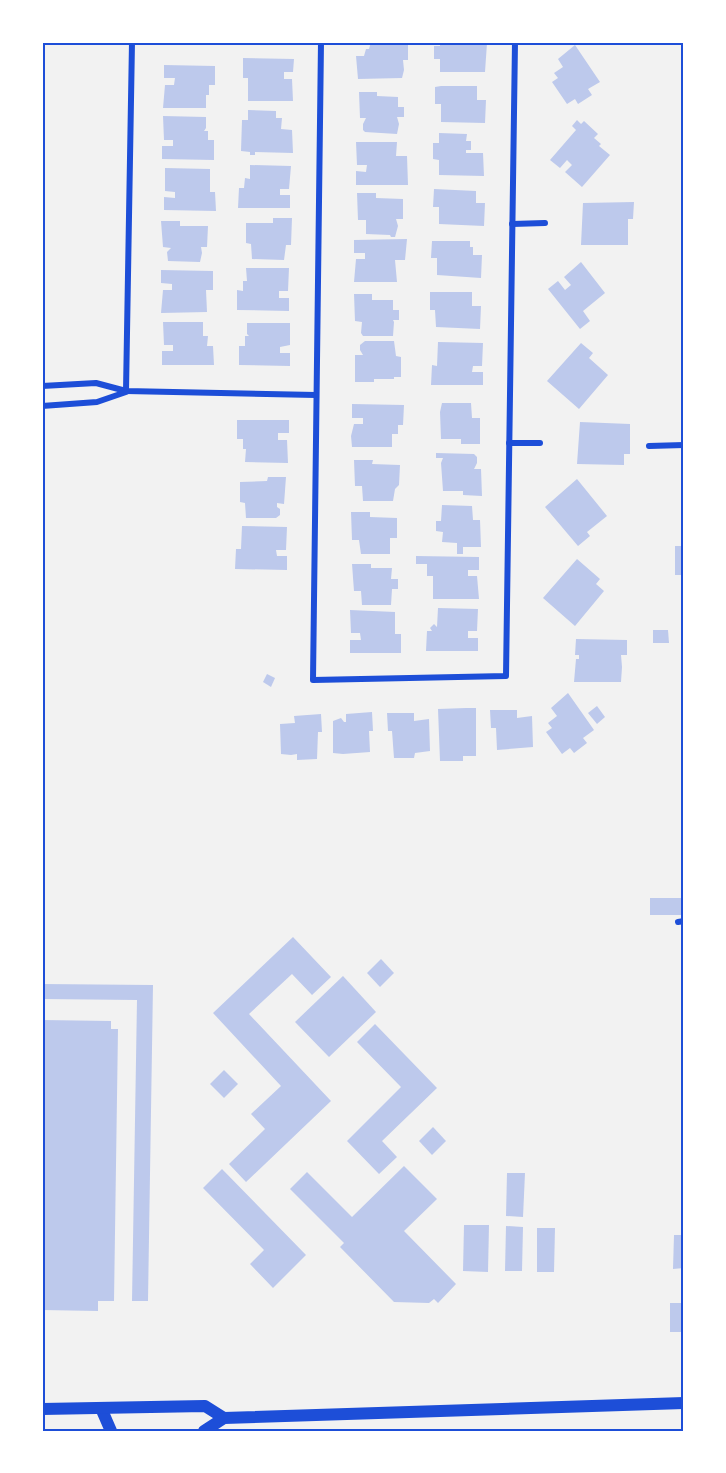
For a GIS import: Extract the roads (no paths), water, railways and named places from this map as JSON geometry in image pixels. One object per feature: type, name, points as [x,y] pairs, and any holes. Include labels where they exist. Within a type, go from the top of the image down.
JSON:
[{"type":"main road","points":[[204,1431],[224,1418],[684,1403]]},
{"type":"main road","points":[[42,1409],[205,1406],[224,1418]]},
{"type":"main road","points":[[101,1408],[111,1431]]},
{"type":"street","points":[[126,391],[132,42]]},
{"type":"street","points":[[321,42],[313,680],[506,676],[515,42]]},
{"type":"street","points":[[513,224],[545,223]]},
{"type":"street","points":[[42,386],[96,382],[126,391],[316,395]]},
{"type":"street","points":[[42,406],[97,402],[126,391]]},
{"type":"street","points":[[509,443],[540,443]]},
{"type":"street","points":[[649,446],[684,446]]}]
